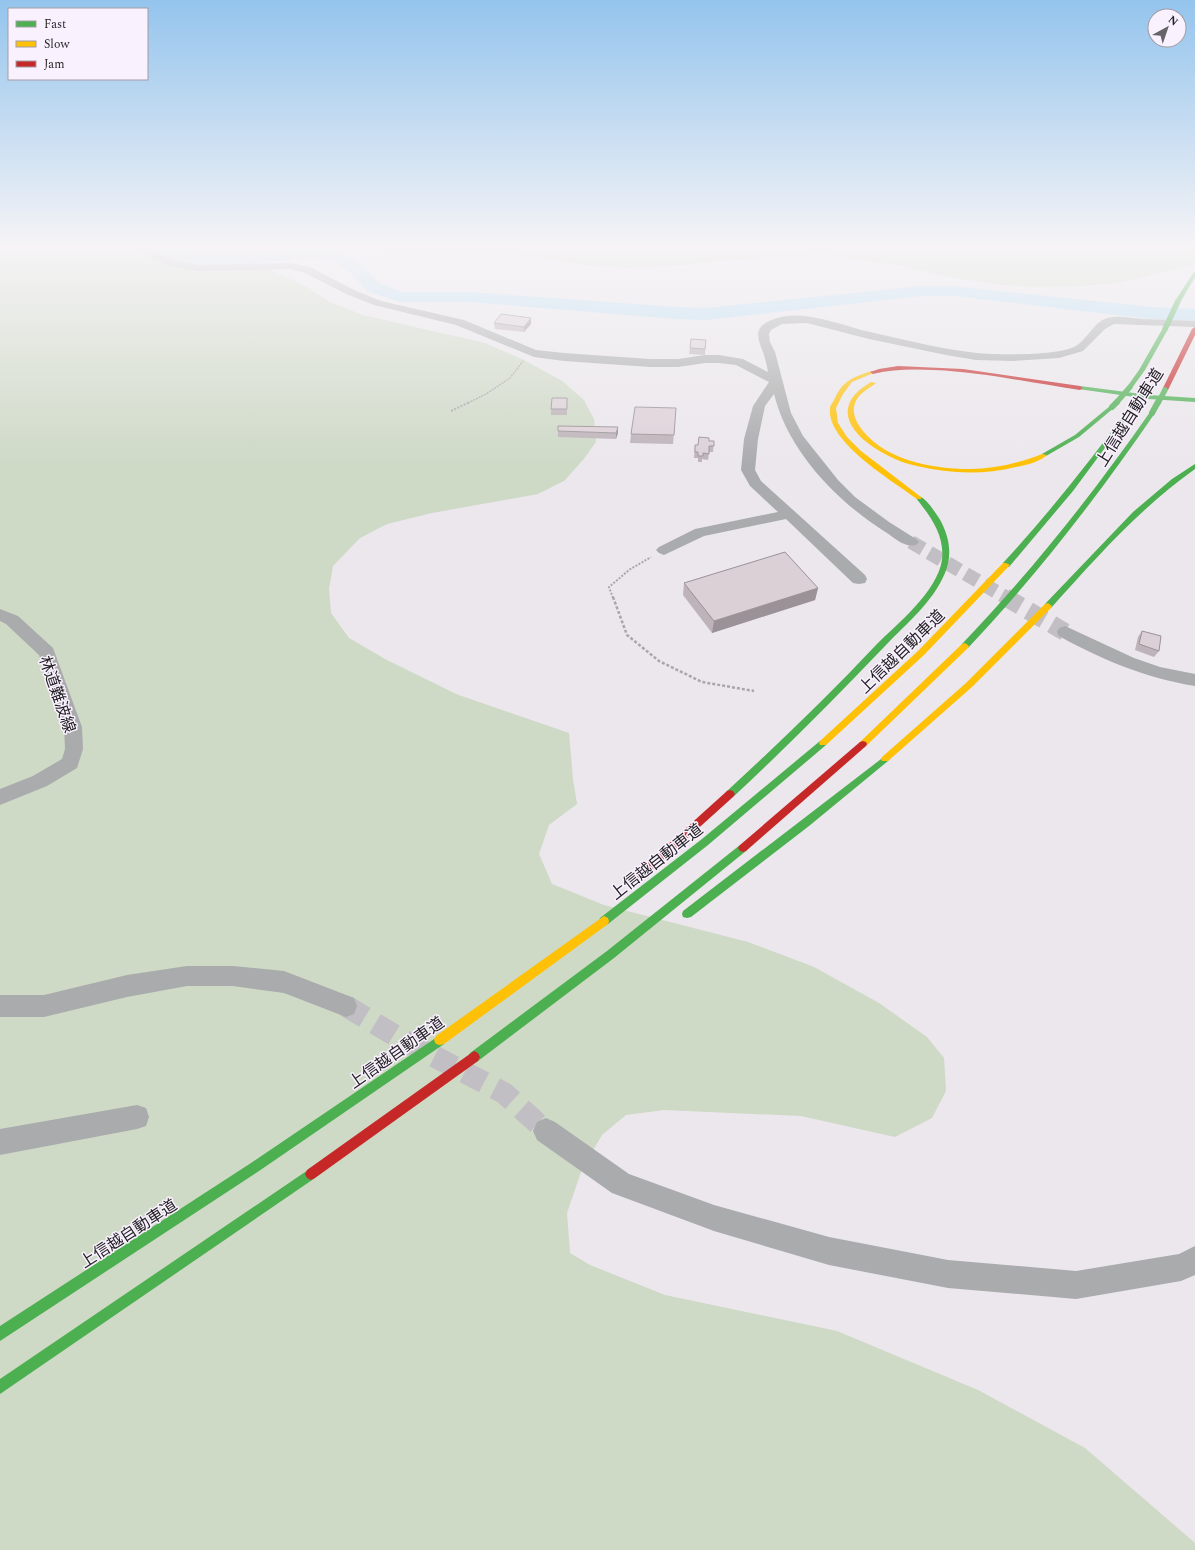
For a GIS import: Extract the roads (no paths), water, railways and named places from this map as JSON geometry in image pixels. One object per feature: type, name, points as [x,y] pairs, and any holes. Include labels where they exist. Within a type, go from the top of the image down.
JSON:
[{"type":"highway","points":[[1173,320],[1169,330],[1130,387],[1112,407],[1082,432],[1046,454],[1008,468],[968,472],[924,466],[902,460],[883,452],[868,443],[858,433],[852,422],[850,411],[852,402],[858,393],[867,386],[892,377],[928,374],[980,378],[1140,403],[1195,408]]},
{"type":"highway","name":"上信越自動車道","points":[[0,1387],[424,1094],[549,1003],[657,920],[811,792],[952,658],[1034,572],[1103,486],[1152,413],[1195,329]]},
{"type":"highway","points":[[1167,344],[1169,330]]},
{"type":"highway","points":[[629,885],[761,766],[844,685],[931,591],[942,572],[946,557],[945,541],[940,526],[931,511],[917,496],[859,452],[837,429],[833,418],[832,408],[835,398],[842,389],[851,382],[877,371],[892,368],[932,367],[982,372],[1112,393],[1195,400]]},
{"type":"highway","name":"上信越自動車道","points":[[0,1334],[257,1166],[435,1044],[625,905],[786,776],[856,714],[920,654],[1014,557],[1083,476],[1130,410],[1144,387]]},
{"type":"highway","points":[[677,921],[822,810],[958,696],[1032,624],[1132,516],[1164,488],[1195,466]]},
{"type":"highway","points":[[435,1044],[569,935]]},
{"type":"highway","points":[[424,1094],[515,1039],[540,1021]]},
{"type":"street","points":[[453,320],[531,352],[564,357],[650,362],[678,362],[719,359],[739,362],[776,381]]},
{"type":"street","points":[[786,320],[776,322],[765,328],[762,335],[763,343],[769,352],[785,413],[797,436],[833,483],[850,500],[865,512],[911,542]]},
{"type":"street","points":[[807,320],[853,332],[977,356],[1004,357],[1067,353],[1080,349],[1098,328],[1111,321],[1195,329]]},
{"type":"street","points":[[776,381],[759,406],[751,439],[748,470],[755,483],[859,579]]},
{"type":"street","points":[[664,550],[700,532],[790,514]]},
{"type":"street","name":"林道難波線","points":[[0,614],[12,620],[47,652],[73,727],[74,748],[70,763],[40,781],[0,797]]},
{"type":"street","points":[[1065,632],[1097,651],[1123,662],[1174,677],[1195,680]]},
{"type":"street","points":[[0,1006],[44,1006],[127,986],[187,976],[233,976],[284,982],[346,1006]]},
{"type":"street","points":[[0,1142],[137,1117]]},
{"type":"street","points":[[546,1131],[621,1184],[714,1218],[829,1251],[948,1274],[1076,1285],[1180,1267],[1195,1260]]},
{"type":"tunnel","points":[[911,542],[1007,598]]},
{"type":"tunnel","points":[[1005,597],[1065,632]]},
{"type":"tunnel","points":[[346,1006],[399,1038],[504,1093],[546,1131]]}]
